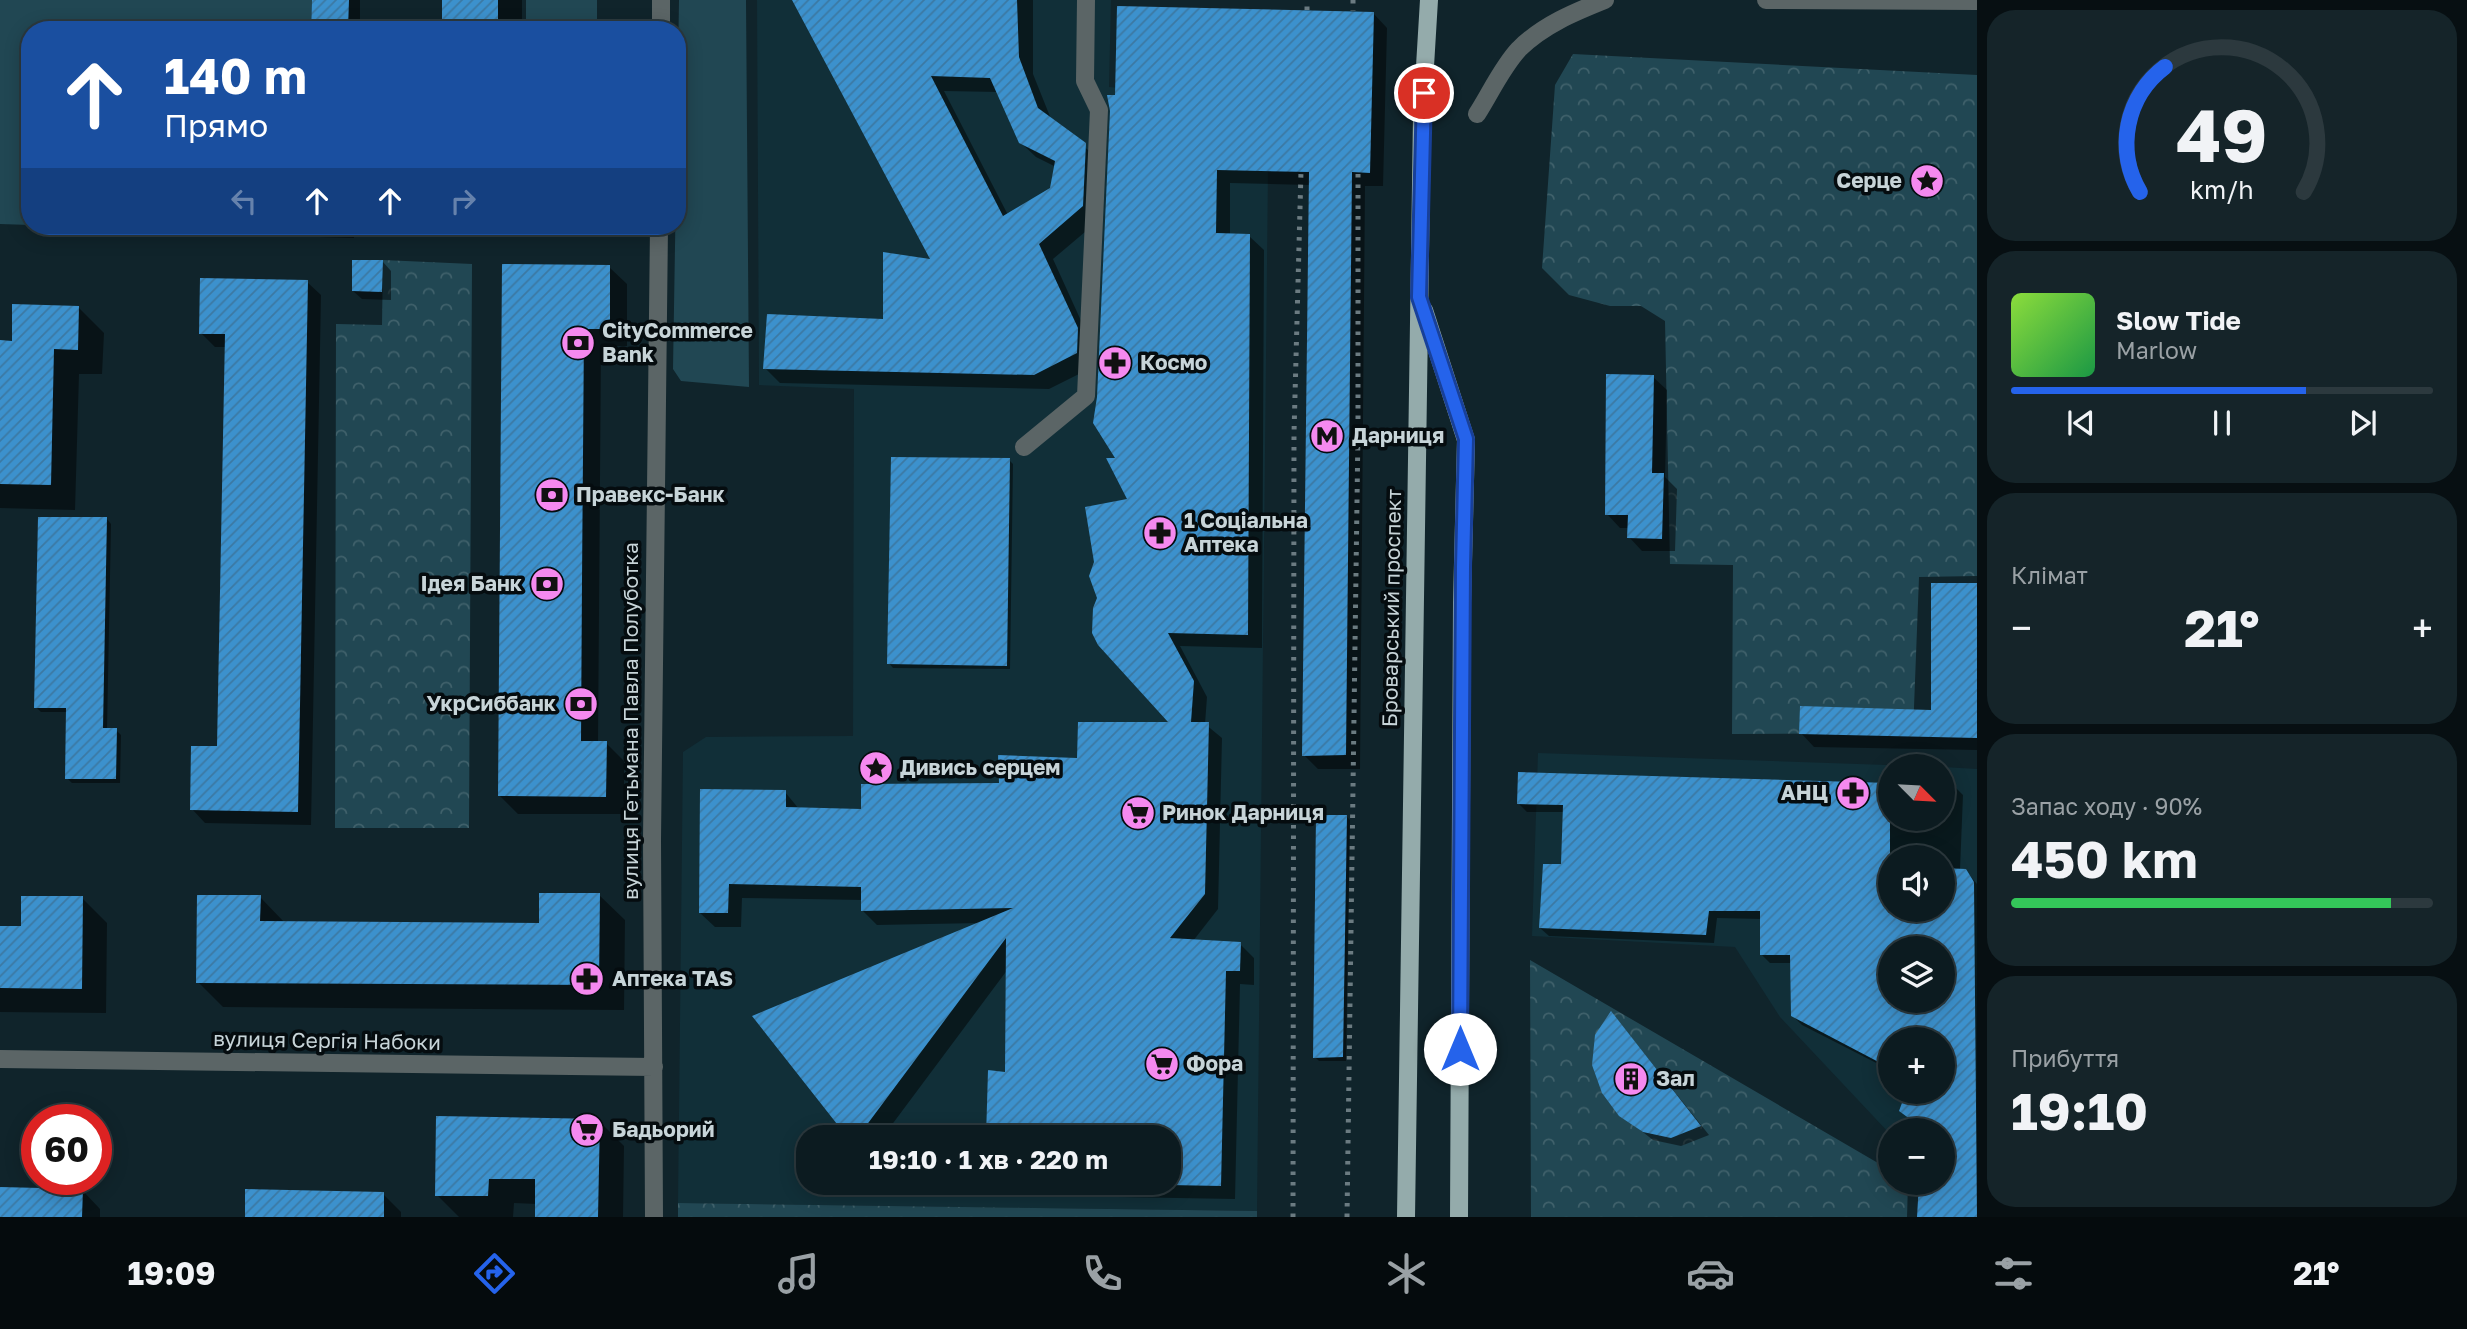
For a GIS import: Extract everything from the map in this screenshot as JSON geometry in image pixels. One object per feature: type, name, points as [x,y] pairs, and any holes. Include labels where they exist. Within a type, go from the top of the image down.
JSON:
[{"type":"main road","name":"Броварський проспект","points":[[1406,1217],[1422,116],[1429,0]]},
{"type":"main road","points":[[1419,297],[1466,439],[1462,591],[1459,1217]]},
{"type":"street","points":[[661,0],[661,21]]},
{"type":"street","points":[[1024,447],[1086,396],[1099,110],[1085,81],[1086,0]]},
{"type":"street","points":[[1477,114],[1518,51],[1538,33],[1572,13],[1605,0]]},
{"type":"street","points":[[1766,0],[1977,1]]},
{"type":"street","name":"вулиця Гетьмана Павла Полуботка","points":[[654,1217],[653,931],[659,235]]},
{"type":"street","name":"вулиця Сергія Набоки","points":[[0,1059],[654,1067]]},
{"type":"shaded area","points":[[757,0],[1111,0],[1109,87],[1248,98],[1268,170],[1257,1211],[678,1203],[683,752],[706,737],[853,736],[854,389],[759,385]]},
{"type":"shaded area","points":[[1538,753],[1878,765],[1878,831],[1955,831],[1955,768],[1977,769],[1977,1183],[1955,1181],[1955,1118],[1878,1118],[1878,1121],[1780,1017],[1735,947],[1532,936]]},
{"type":"green space","points":[[0,0],[312,0],[311,21],[21,21],[21,225],[0,224]]},
{"type":"green space","points":[[526,0],[597,0],[597,21],[526,21]]},
{"type":"green space","points":[[679,0],[746,0],[749,387],[681,381],[673,369],[675,235],[686,235],[686,21],[679,21]]},
{"type":"green space","points":[[1573,54],[1977,75],[1977,576],[1919,577],[1913,733],[1732,734],[1733,565],[1670,564],[1665,321],[1641,306],[1610,306],[1569,295],[1542,268],[1555,85]]},
{"type":"green space","points":[[383,260],[472,264],[469,828],[335,828],[336,324],[382,325]]},
{"type":"green space","points":[[1530,960],[1878,1163],[1878,1195],[1908,1195],[1907,1217],[1531,1217]]},
{"type":"green space","points":[[678,1203],[1257,1211],[1257,1217],[678,1217]]},
{"type":"building","points":[[312,0],[349,0],[348,21],[311,21]]},
{"type":"building","points":[[442,0],[498,0],[498,21],[442,21]]},
{"type":"building","points":[[792,0],[1017,0],[1019,57],[1038,108],[1086,143],[1083,206],[1039,244],[1078,328],[1077,353],[1034,375],[763,369],[767,314],[883,319],[883,252],[930,259]],"holes":[[[931,76],[990,78],[1019,143],[1055,161],[1050,188],[1003,216]]]},
{"type":"building","points":[[1117,6],[1374,12],[1370,173],[1352,172],[1346,755],[1302,756],[1309,172],[1217,170],[1216,233],[1250,234],[1248,635],[1168,633],[1194,681],[1191,722],[1209,722],[1205,894],[1170,938],[1241,942],[1240,971],[1226,971],[1221,1186],[1181,1185],[1181,1125],[986,1125],[988,1070],[1005,1072],[1006,938],[867,1125],[838,1125],[752,1016],[1013,908],[861,911],[861,887],[729,884],[728,913],[699,913],[700,789],[786,790],[786,807],[861,809],[861,784],[999,783],[998,755],[1077,758],[1078,722],[1168,722],[1098,645],[1092,633],[1093,608],[1097,598],[1089,576],[1094,562],[1085,507],[1127,499],[1106,458],[1115,458],[1093,423],[1097,397],[1110,111],[1107,95],[1115,95]]},
{"type":"building","points":[[352,260],[383,260],[382,292],[352,291]]},
{"type":"building","points":[[502,264],[610,265],[610,329],[584,329],[582,581],[581,741],[607,741],[606,797],[498,796]]},
{"type":"building","points":[[200,278],[308,280],[298,812],[190,810],[191,746],[217,746],[225,334],[199,334]]},
{"type":"building","points":[[12,304],[79,306],[78,350],[54,349],[51,485],[0,484],[0,340],[12,341]]},
{"type":"building","points":[[1606,374],[1654,375],[1652,473],[1664,473],[1662,539],[1627,538],[1628,515],[1605,515]]},
{"type":"building","points":[[891,457],[1010,458],[1007,666],[887,664]]},
{"type":"building","points":[[38,517],[107,517],[103,728],[117,728],[116,779],[65,779],[66,708],[34,708]]},
{"type":"building","points":[[1931,583],[1977,583],[1977,738],[1799,734],[1800,706],[1931,710]]},
{"type":"building","points":[[1518,772],[1878,783],[1878,831],[1890,831],[1890,845],[1878,845],[1878,922],[1955,922],[1955,869],[1966,869],[1974,882],[1977,1217],[1917,1217],[1918,1195],[1955,1195],[1955,1118],[1909,1118],[1899,1111],[1902,1104],[1955,1104],[1955,1027],[1878,1027],[1878,1062],[1791,1016],[1790,955],[1760,955],[1760,911],[1709,911],[1706,935],[1539,928],[1543,864],[1561,864],[1563,805],[1517,804]]},
{"type":"building","points":[[1316,815],[1347,815],[1343,1057],[1313,1058]]},
{"type":"building","points":[[539,893],[600,893],[599,985],[196,983],[197,895],[261,895],[260,921],[539,923]]},
{"type":"building","points":[[21,896],[83,896],[82,989],[0,988],[0,926],[21,926]]},
{"type":"building","name":"Зал","points":[[1611,1011],[1701,1126],[1671,1138],[1643,1132],[1619,1116],[1602,1093],[1592,1065],[1595,1035]]},
{"type":"building","points":[[436,1116],[600,1119],[598,1217],[535,1217],[535,1179],[489,1179],[488,1196],[435,1196]]},
{"type":"building","points":[[0,1187],[21,1188],[21,1195],[83,1195],[82,1217],[0,1217]]},
{"type":"building","points":[[245,1189],[384,1192],[384,1217],[245,1217]]},
{"type":"railway","points":[[1307,0],[1307,10]]},
{"type":"railway","points":[[1353,0],[1353,11]]},
{"type":"railway","points":[[1293,1217],[1294,433],[1301,171]]},
{"type":"railway","points":[[1347,1217],[1358,430],[1358,173]]},
{"type":"place","name":"Серце","points":[[1927,181]]},
{"type":"place","name":"CityCommerce Bank","points":[[578,343]]},
{"type":"place","name":"Космо","points":[[1115,363]]},
{"type":"place","name":"Дарниця","points":[[1327,436]]},
{"type":"place","name":"Правекс-Банк","points":[[552,495]]},
{"type":"place","name":"1 Соціальна Аптека","points":[[1160,533]]},
{"type":"place","name":"Ідея Банк","points":[[547,584]]},
{"type":"place","name":"УкрСиббанк","points":[[581,704]]},
{"type":"place","name":"Дивись серцем","points":[[876,768]]},
{"type":"place","name":"АНЦ","points":[[1853,793]]},
{"type":"place","name":"Ринок Дарниця","points":[[1138,813]]},
{"type":"place","name":"Аптека TAS","points":[[587,979]]},
{"type":"place","name":"Фора","points":[[1162,1064]]},
{"type":"place","name":"Зал","points":[[1631,1079]]},
{"type":"place","name":"Бадьорий","points":[[587,1130]]},
{"type":"route","points":[[1424,93],[1419,297],[1466,439],[1460,1049]]}]
